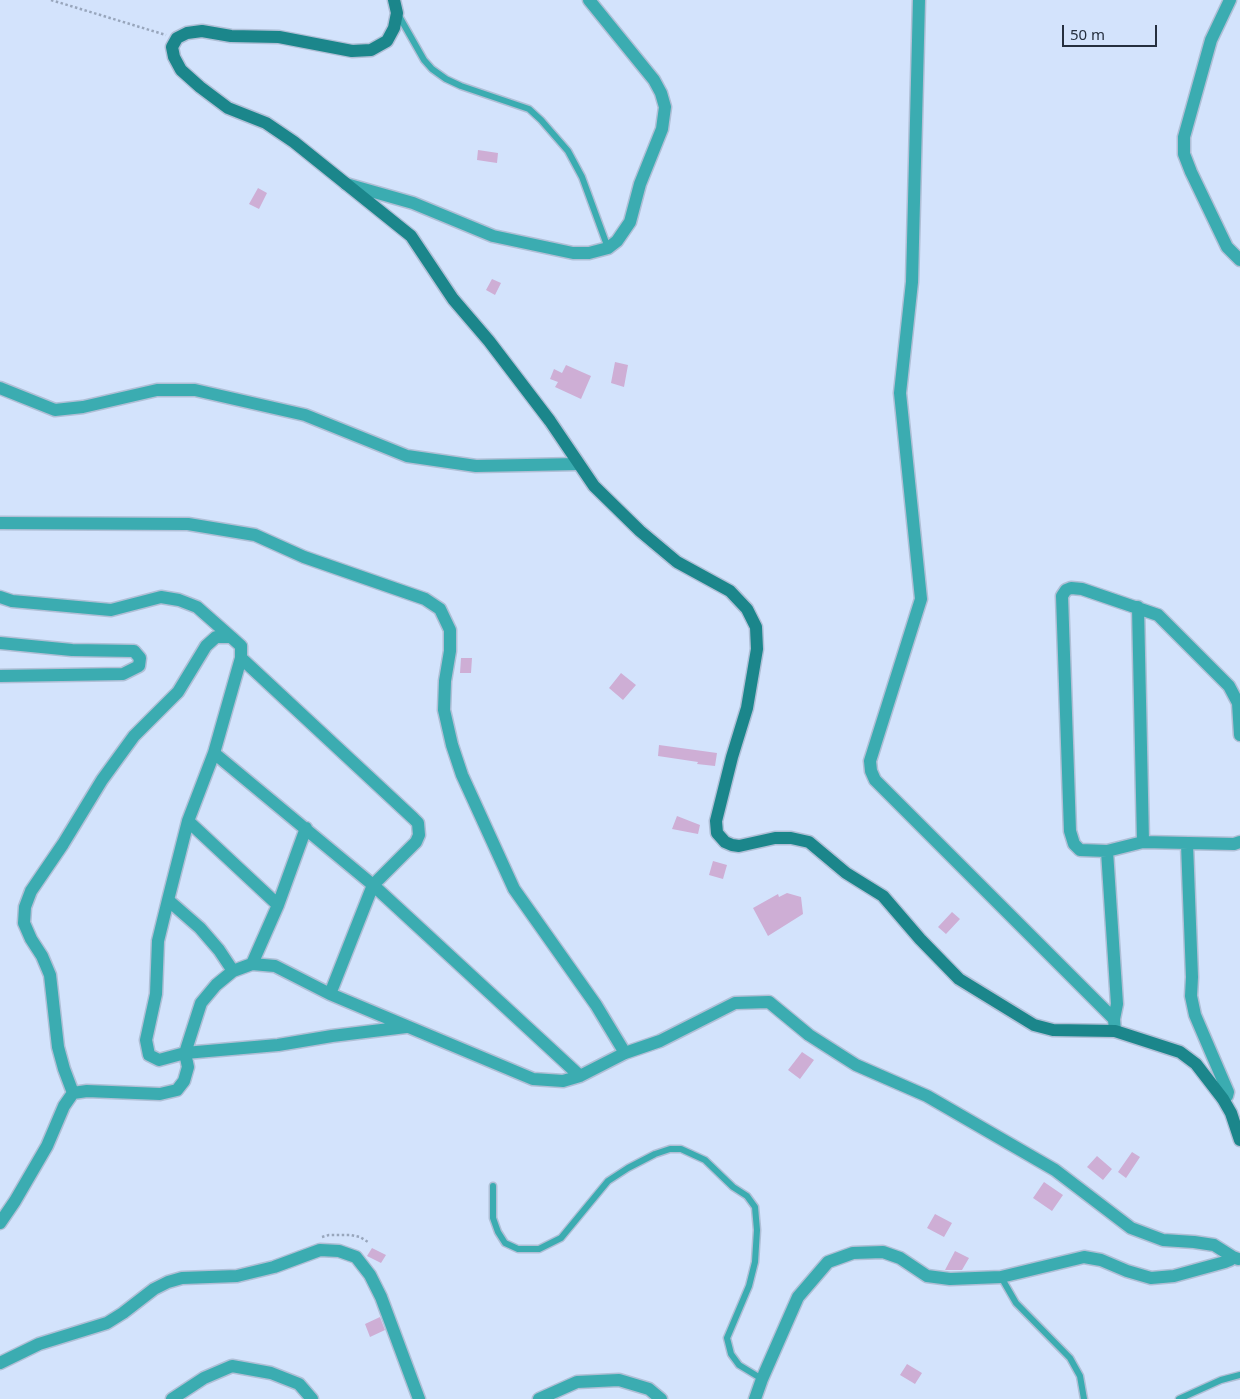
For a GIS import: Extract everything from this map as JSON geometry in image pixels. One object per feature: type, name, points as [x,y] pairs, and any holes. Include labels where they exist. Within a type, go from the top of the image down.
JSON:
[{"type":"main road","points":[[394,0],[397,13],[394,28],[387,41],[371,50],[352,51],[279,37],[231,36],[202,31],[187,33],[177,38],[172,47],[174,57],[181,70],[200,87],[228,108],[266,123],[294,142],[411,236],[453,299],[490,341],[545,413],[578,464],[607,500],[677,562],[730,591],[746,609],[756,627],[756,649],[746,708],[716,821],[717,833],[725,842],[739,846],[775,838],[791,838],[809,842],[846,873],[883,896],[920,939],[959,979],[1034,1025],[1053,1030],[1114,1025],[1180,1052],[1196,1064],[1223,1099],[1231,1114],[1240,1140]]},
{"type":"street","points":[[346,184],[412,203],[493,236],[574,253],[589,253],[608,248],[618,241],[630,222],[640,184],[662,129],[665,107],[661,93],[654,80],[589,0]]},
{"type":"street","points":[[919,0],[912,282],[900,393],[921,599],[870,761],[876,780],[1114,1025]]},
{"type":"street","points":[[1230,0],[1211,40],[1184,137],[1184,154],[1227,247],[1240,260]]},
{"type":"street","points":[[0,388],[55,410],[83,407],[157,390],[194,390],[305,415],[406,456],[476,466],[578,464]]},
{"type":"street","points":[[0,523],[188,524],[254,535],[304,557],[425,599],[440,608],[450,630],[450,651],[445,681],[444,710],[452,745],[462,775],[514,889],[596,1005],[625,1053]]},
{"type":"street","points":[[1240,735],[1238,704],[1229,686],[1158,615],[1138,607],[1072,588],[1066,590],[1062,596],[1070,830],[1074,844],[1080,850],[1107,852],[1143,842],[1187,844],[1234,844],[1240,842]]},
{"type":"street","points":[[0,598],[12,601],[111,610],[161,597],[179,600],[197,607],[241,646],[242,658],[214,753],[188,821],[158,941],[156,994],[146,1040],[149,1055],[159,1060],[185,1053],[269,1046],[408,1026]]},
{"type":"street","points":[[1138,607],[1143,842]]},
{"type":"street","points":[[73,1093],[58,1047],[50,975],[24,923],[25,907],[31,892],[102,780],[134,736],[178,692],[206,646],[216,637],[232,637]]},
{"type":"street","points":[[0,643],[72,650],[134,651],[140,658],[139,666],[124,674],[0,676]]},
{"type":"street","points":[[242,658],[418,823],[419,835],[416,842],[373,885],[330,994]]},
{"type":"street","points":[[214,753],[373,885],[580,1076]]},
{"type":"street","points":[[188,821],[278,905]]},
{"type":"street","points":[[252,964],[278,905],[306,828]]},
{"type":"street","points":[[1187,844],[1191,996],[1195,1015],[1228,1092],[1228,1095],[1223,1099]]},
{"type":"street","points":[[1107,852],[1117,1004],[1114,1025]]},
{"type":"street","points":[[168,900],[200,928],[219,950],[233,971]]},
{"type":"street","points":[[0,1223],[46,1146],[64,1106],[73,1093],[88,1091],[160,1094],[176,1090],[184,1081],[188,1067],[185,1053],[201,1003],[216,985],[233,971],[252,964],[275,966],[330,994],[533,1078],[563,1081],[580,1076],[625,1053],[660,1041],[735,1003],[769,1002],[809,1035],[856,1064],[927,1096],[1055,1170],[1131,1228],[1163,1240],[1214,1245],[1236,1259]]},
{"type":"street","points":[[0,1363],[39,1344],[106,1323],[123,1313],[154,1288],[168,1282],[182,1278],[237,1276],[274,1268],[320,1250],[339,1252],[356,1257],[370,1275],[381,1297],[419,1399]]},
{"type":"street","points":[[755,1399],[798,1297],[828,1262],[853,1253],[884,1252],[900,1258],[927,1276],[950,1279],[1001,1277],[1084,1257],[1101,1260],[1127,1271],[1151,1278],[1174,1276],[1236,1259]]},
{"type":"street","points":[[172,1399],[204,1378],[232,1366],[271,1373],[299,1384],[312,1399]]},
{"type":"street","points":[[539,1399],[577,1382],[619,1380],[649,1389],[661,1399]]},
{"type":"lane","points":[[397,13],[424,60],[432,69],[460,86],[529,109],[541,120],[568,151],[582,177],[608,248]]},
{"type":"lane","points":[[493,1186],[493,1218],[505,1244],[518,1250],[539,1249],[561,1238],[608,1182],[628,1168],[655,1154],[670,1149],[681,1149],[705,1160],[733,1187],[747,1196],[755,1207],[757,1230],[755,1262],[749,1286],[728,1338],[731,1354],[739,1365],[762,1379]]},
{"type":"lane","points":[[1001,1277],[1016,1303],[1070,1358],[1080,1376],[1084,1399]]},
{"type":"lane","points":[[1180,1399],[1221,1380],[1240,1375]]},
{"type":"path","points":[[51,0],[177,38]]},
{"type":"building","points":[[478,150],[498,153],[497,163],[477,160]]},
{"type":"building","points":[[258,188],[267,193],[259,209],[249,204]]},
{"type":"building","points":[[492,279],[501,283],[495,295],[486,290]]},
{"type":"building","points":[[615,362],[628,365],[624,387],[611,383]]},
{"type":"building","points":[[566,365],[591,376],[581,399],[555,387],[558,382],[550,379],[554,369],[562,373]]},
{"type":"building","points":[[461,658],[472,658],[471,673],[460,673]]},
{"type":"building","points":[[621,673],[636,685],[623,700],[609,688]]},
{"type":"building","points":[[659,745],[717,753],[715,766],[658,756]]},
{"type":"building","points":[[677,816],[700,825],[698,834],[672,829]]},
{"type":"building","points":[[713,861],[727,865],[723,879],[709,875]]},
{"type":"building","points":[[787,893],[801,897],[803,914],[768,936],[753,908],[778,894],[779,897]]},
{"type":"building","points":[[952,912],[960,919],[946,934],[938,927]]},
{"type":"building","points":[[802,1052],[814,1060],[800,1079],[788,1070]]},
{"type":"building","points":[[1132,1152],[1140,1157],[1126,1178],[1118,1172]]},
{"type":"building","points":[[1097,1156],[1112,1169],[1103,1180],[1087,1167]]},
{"type":"building","points":[[1044,1182],[1063,1195],[1052,1211],[1033,1198]]},
{"type":"building","points":[[935,1214],[952,1223],[944,1237],[927,1228]]},
{"type":"building","points":[[372,1248],[386,1255],[381,1263],[367,1256]]},
{"type":"building","points":[[955,1251],[969,1258],[962,1270],[945,1270]]},
{"type":"building","points":[[380,1317],[385,1330],[370,1337],[365,1324]]},
{"type":"building","points":[[907,1364],[922,1373],[915,1384],[900,1375]]}]
